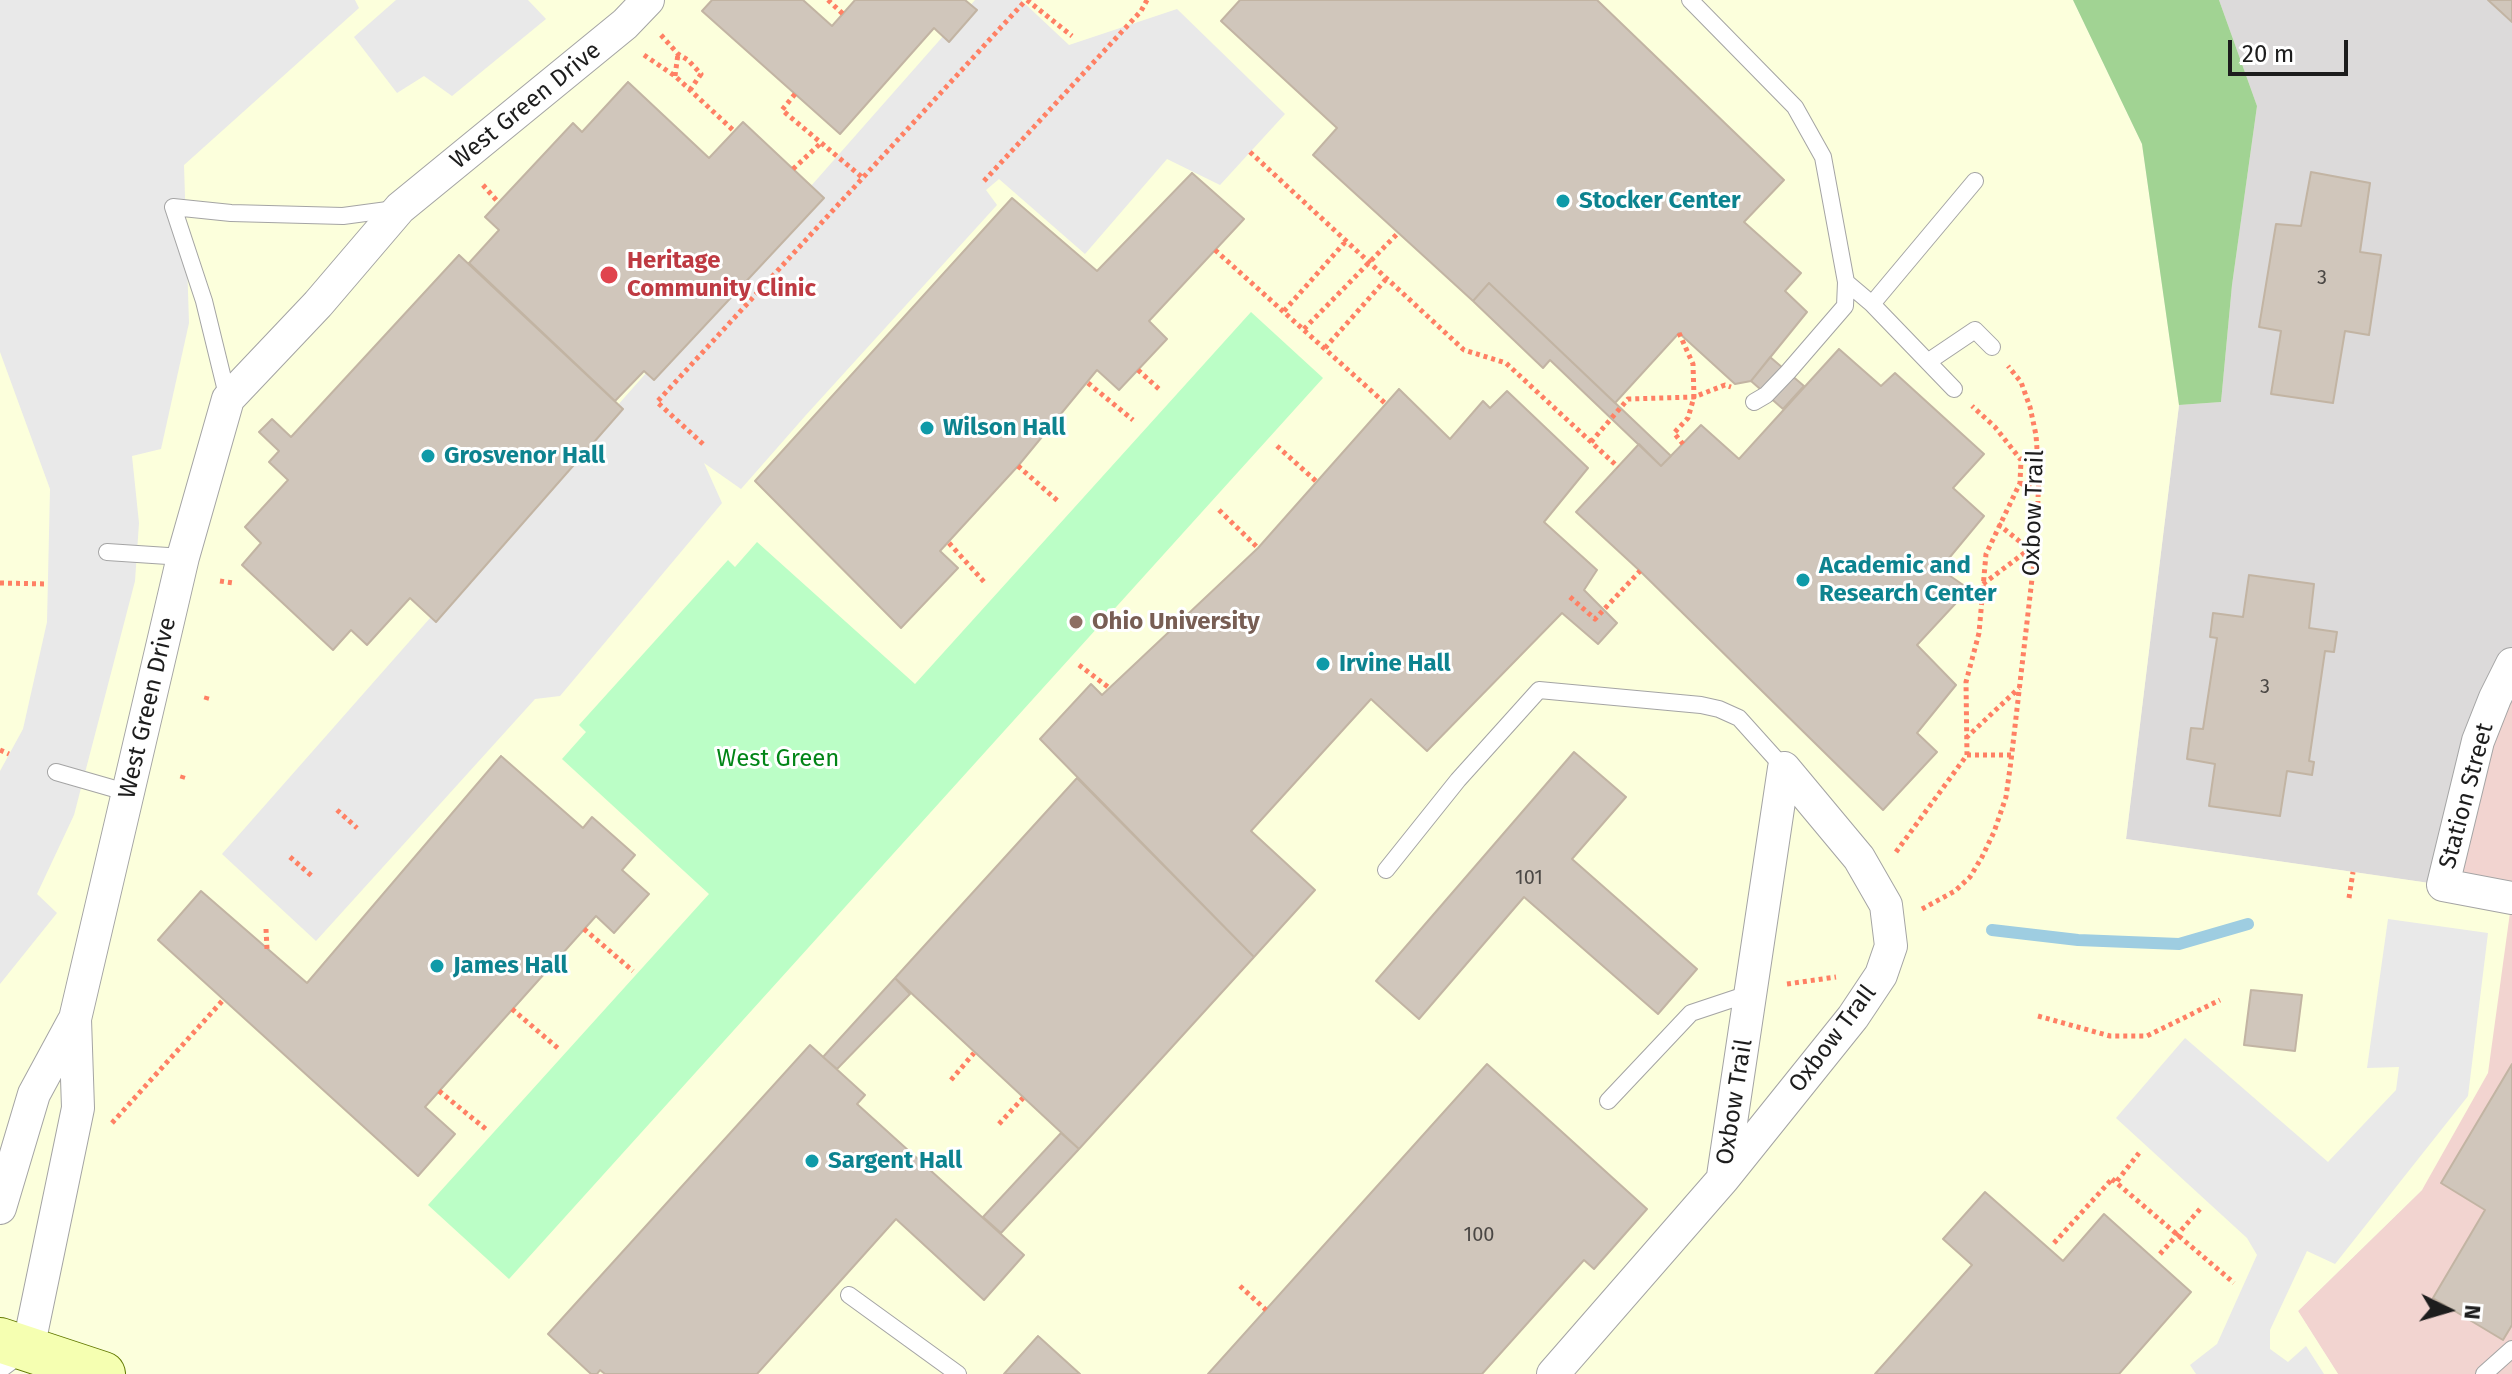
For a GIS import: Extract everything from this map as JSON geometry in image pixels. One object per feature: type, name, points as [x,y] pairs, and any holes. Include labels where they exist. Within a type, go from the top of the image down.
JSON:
[{"type":"main road","points":[[9,1353],[103,1374]]},
{"type":"street","name":"West Green Drive","points":[[0,1208],[34,1094],[75,1019],[183,557],[228,399],[318,304],[400,208],[625,24],[648,0]]},
{"type":"street","name":"Station Street","points":[[2512,664],[2478,741],[2443,885],[2512,898]]},
{"type":"street","name":"Oxbow TraIl","points":[[1723,1179],[1853,1017],[1881,975],[1891,946],[1886,905],[1859,858],[1784,768]]},
{"type":"street","name":"Oxbow Trail","points":[[1553,1374],[1723,1179],[1784,768]]},
{"type":"street","name":"West Green Drive","points":[[9,1353],[78,1108],[75,1019]]},
{"type":"lane","points":[[1690,0],[1795,107],[1823,157],[1846,282],[1845,306],[1788,372],[1766,395],[1754,402]]},
{"type":"lane","points":[[1872,304],[1975,181]]},
{"type":"lane","name":"West Green Drive","points":[[228,399],[204,301],[173,207],[231,213],[343,216],[400,208]]},
{"type":"lane","points":[[1846,282],[1872,304],[1954,389]]},
{"type":"lane","points":[[1929,361],[1975,330],[1992,347]]},
{"type":"lane","points":[[107,552],[183,557]]},
{"type":"lane","points":[[1386,870],[1458,780],[1539,690],[1719,709],[1739,718],[1784,768]]},
{"type":"lane","points":[[56,772],[129,793]]},
{"type":"lane","points":[[1608,1101],[1691,1013],[1751,993]]},
{"type":"lane","points":[[849,1295],[958,1374]]},
{"type":"lane","points":[[2484,1374],[2512,1349]]},
{"type":"path","points":[[703,444],[657,402],[1027,0],[1072,36]]},
{"type":"path","points":[[984,181],[1141,11],[1147,0]]},
{"type":"path","points":[[830,1],[843,14]]},
{"type":"path","points":[[658,32],[701,74],[690,90]]},
{"type":"path","points":[[640,52],[675,76],[734,131]]},
{"type":"path","points":[[675,76],[678,54]]},
{"type":"path","points":[[795,94],[782,110],[863,178]]},
{"type":"path","points":[[793,169],[821,143]]},
{"type":"path","points":[[1250,152],[1464,350],[1506,363],[1618,467]]},
{"type":"path","points":[[482,184],[498,202]]},
{"type":"path","points":[[1304,329],[1398,233]]},
{"type":"path","points":[[1284,311],[1346,241]]},
{"type":"path","points":[[1215,250],[1387,405]]},
{"type":"path","points":[[1325,348],[1387,278]]},
{"type":"path","points":[[1679,333],[1693,364],[1694,397],[1688,418],[1674,433],[1683,444]]},
{"type":"path","name":"Oxbow Trail","points":[[1890,925],[1955,891],[1970,877],[1994,832],[2006,797],[2036,544],[2038,491],[2036,435],[2030,407],[2021,382],[1992,347]]},
{"type":"path","points":[[1138,370],[1159,389]]},
{"type":"path","points":[[1088,383],[1133,420]]},
{"type":"path","points":[[1895,853],[1967,755],[1966,682],[1979,633],[1986,554],[2020,483],[2021,460],[1995,427],[1954,389]]},
{"type":"path","points":[[1591,442],[1628,399],[1694,397]]},
{"type":"path","points":[[1277,446],[1317,482]]},
{"type":"path","points":[[1018,466],[1059,502]]},
{"type":"path","points":[[2020,483],[2038,491]]},
{"type":"path","points":[[1219,510],[1258,548]]},
{"type":"path","points":[[1998,524],[2029,549]]},
{"type":"path","points":[[949,543],[986,584]]},
{"type":"path","points":[[1983,584],[2036,544]]},
{"type":"path","points":[[1570,597],[1595,619],[1640,571]]},
{"type":"path","points":[[220,581],[233,583]]},
{"type":"path","points":[[0,583],[48,584]]},
{"type":"path","points":[[1079,665],[1108,687]]},
{"type":"path","points":[[1966,738],[2020,687]]},
{"type":"path","points":[[0,750],[9,754]]},
{"type":"path","points":[[1967,755],[2012,755]]},
{"type":"path","points":[[337,810],[357,828]]},
{"type":"path","points":[[290,857],[313,877]]},
{"type":"path","points":[[2349,898],[2353,872]]},
{"type":"path","points":[[266,929],[267,949]]},
{"type":"path","points":[[584,929],[633,971]]},
{"type":"path","points":[[1751,993],[1766,987],[1829,978],[1881,975]]},
{"type":"path","points":[[111,1125],[224,999]]},
{"type":"path","points":[[2038,1016],[2110,1036],[2147,1036],[2220,1000]]},
{"type":"path","points":[[512,1009],[560,1050]]},
{"type":"path","points":[[951,1080],[974,1053]]},
{"type":"path","points":[[439,1091],[487,1130]]},
{"type":"path","points":[[999,1124],[1023,1098]]},
{"type":"path","points":[[2117,1181],[2139,1153]]},
{"type":"path","points":[[2054,1243],[2113,1178],[2234,1283]]},
{"type":"path","points":[[2160,1254],[2201,1208]]},
{"type":"path","points":[[1240,1286],[1266,1310]]},
{"type":"shaded area","name":"Ohio University","points":[[0,0],[2073,0],[2142,144],[2179,405],[2126,839],[2443,885],[2512,898],[2488,1073],[2422,1190],[2298,1311],[2338,1374],[0,1374]]},
{"type":"shaded area","points":[[0,0],[355,0],[359,8],[184,165],[189,323],[161,449],[132,456],[139,523],[135,581],[74,815],[37,894],[57,913],[0,984],[0,771],[23,729],[47,622],[50,489],[0,352]]},
{"type":"shaded area","points":[[396,0],[528,0],[546,19],[452,96],[424,76],[397,93],[354,37]]},
{"type":"shaded area","points":[[975,0],[1021,0],[1069,45],[1177,9],[1285,114],[1220,185],[1167,159],[1085,254],[999,179],[986,190],[997,205],[741,489],[704,463],[722,503],[560,696],[535,699],[316,941],[222,854]]},
{"type":"shaded area","points":[[2219,0],[2512,0],[2512,664],[2443,885],[2126,839],[2179,405],[2221,402],[2232,285],[2257,106]]},
{"type":"shaded area","points":[[2512,664],[2512,898],[2443,885]]},
{"type":"shaded area","points":[[2512,900],[2512,1374],[2338,1374],[2298,1311],[2422,1190]]},
{"type":"shaded area","points":[[2388,919],[2488,933],[2468,1096],[2335,1264],[2307,1251],[2270,1330],[2270,1349],[2288,1362],[2306,1346],[2324,1374],[2196,1374],[2190,1365],[2217,1344],[2257,1255],[2247,1238],[2116,1118],[2185,1038],[2328,1162],[2396,1090],[2399,1067],[2367,1068]]},
{"type":"green space","points":[[2073,0],[2219,0],[2257,106],[2232,285],[2221,402],[2179,405],[2142,144]]},
{"type":"green space","name":"West Green","points":[[1251,312],[1323,378],[509,1279],[428,1205],[709,894],[562,759],[586,732],[579,725],[728,560],[735,567],[757,542],[915,684]]},
{"type":"building","points":[[712,0],[803,0],[832,26],[855,0],[965,0],[977,10],[949,42],[934,28],[840,134],[702,11]]},
{"type":"building","name":"Stocker Center","points":[[1240,0],[1597,0],[1784,180],[1744,222],[1801,273],[1785,291],[1807,312],[1751,381],[1735,384],[1679,333],[1615,403],[1489,283],[1473,301],[1313,155],[1337,128],[1221,21]]},
{"type":"building","points":[[2488,0],[2512,0],[2512,22]]},
{"type":"building","points":[[628,82],[709,158],[743,122],[824,198],[654,380],[644,371],[615,401],[469,263],[499,230],[485,217],[573,123],[582,132]]},
{"type":"building","points":[[2311,172],[2370,183],[2360,252],[2381,255],[2369,335],[2345,331],[2333,403],[2271,394],[2281,331],[2259,327],[2276,224],[2301,226]]},
{"type":"building","name":"Wilson Hall","points":[[1192,173],[1244,219],[1149,321],[1167,339],[1119,390],[1097,370],[1018,466],[940,551],[958,568],[901,628],[755,481],[1012,198],[1097,271]]},
{"type":"building","name":"Grosvenor Hall","points":[[459,255],[623,409],[436,622],[410,598],[367,645],[351,630],[333,650],[242,565],[261,543],[245,527],[288,480],[269,462],[279,451],[259,432],[272,419],[291,437]]},
{"type":"building","points":[[1489,283],[1671,456],[1661,466],[1550,360],[1543,368],[1473,301]]},
{"type":"building","name":"Academic and Research Center","points":[[1839,349],[1881,386],[1895,373],[1984,454],[1953,488],[1984,516],[1940,569],[1969,589],[1917,645],[1956,685],[1917,733],[1937,752],[1883,810],[1576,512],[1639,444],[1661,466],[1701,425],[1739,459]]},
{"type":"building","points":[[1770,357],[1804,386],[1783,409],[1751,381]]},
{"type":"building","name":"Irvine Hall","points":[[1399,389],[1450,439],[1483,401],[1490,408],[1507,391],[1588,468],[1544,522],[1597,570],[1584,590],[1617,623],[1598,644],[1562,613],[1427,751],[1371,699],[1251,831],[1315,890],[1254,957],[1040,739],[1091,684],[1102,695],[1258,548]]},
{"type":"building","points":[[2249,575],[2314,584],[2309,628],[2337,632],[2334,652],[2325,651],[2309,761],[2314,762],[2312,775],[2287,771],[2280,816],[2209,806],[2215,764],[2187,759],[2191,728],[2203,729],[2217,638],[2210,637],[2213,613],[2243,617]]},
{"type":"building","points":[[1574,752],[1626,797],[1572,859],[1697,969],[1658,1014],[1524,897],[1419,1019],[1376,981]]},
{"type":"building","name":"James Hall","points":[[501,756],[583,828],[592,817],[635,855],[622,870],[649,894],[614,933],[596,916],[425,1107],[455,1134],[418,1176],[158,940],[201,891],[307,983]]},
{"type":"building","points":[[1077,778],[1254,957],[1079,1149],[895,978]]},
{"type":"building","points":[[895,978],[910,994],[837,1069],[823,1057]]},
{"type":"building","points":[[2251,990],[2302,995],[2295,1051],[2244,1045]]},
{"type":"building","name":"Sargent Hall","points":[[810,1045],[865,1095],[857,1104],[1024,1255],[984,1300],[896,1219],[757,1374],[605,1374],[600,1370],[597,1374],[591,1374],[548,1334]]},
{"type":"building","points":[[1487,1064],[1647,1209],[1594,1269],[1584,1260],[1482,1374],[1208,1374]]},
{"type":"building","points":[[2512,1064],[2512,1325],[2503,1340],[2433,1298],[2485,1210],[2441,1183]]},
{"type":"building","points":[[1061,1133],[1079,1149],[1001,1233],[983,1217]]},
{"type":"building","points":[[1985,1192],[2063,1261],[2104,1214],[2191,1292],[2119,1374],[1875,1374],[1972,1265],[1943,1239]]},
{"type":"building","points":[[1038,1336],[1080,1374],[1004,1374]]},
{"type":"waterway","points":[[1992,930],[2078,940],[2179,944],[2248,924]]},
{"type":"place","name":"Stocker Center","points":[[1563,201]]},
{"type":"place","name":"Heritage Community Clinic","points":[[609,275]]},
{"type":"place","name":"Wilson Hall","points":[[927,428]]},
{"type":"place","name":"Grosvenor Hall","points":[[428,456]]},
{"type":"place","name":"Academic and Research Center","points":[[1803,580]]},
{"type":"place","name":"Ohio University","points":[[1076,622]]},
{"type":"place","name":"Irvine Hall","points":[[1323,664]]},
{"type":"place","name":"James Hall","points":[[437,966]]},
{"type":"place","name":"Sargent Hall","points":[[812,1161]]}]
